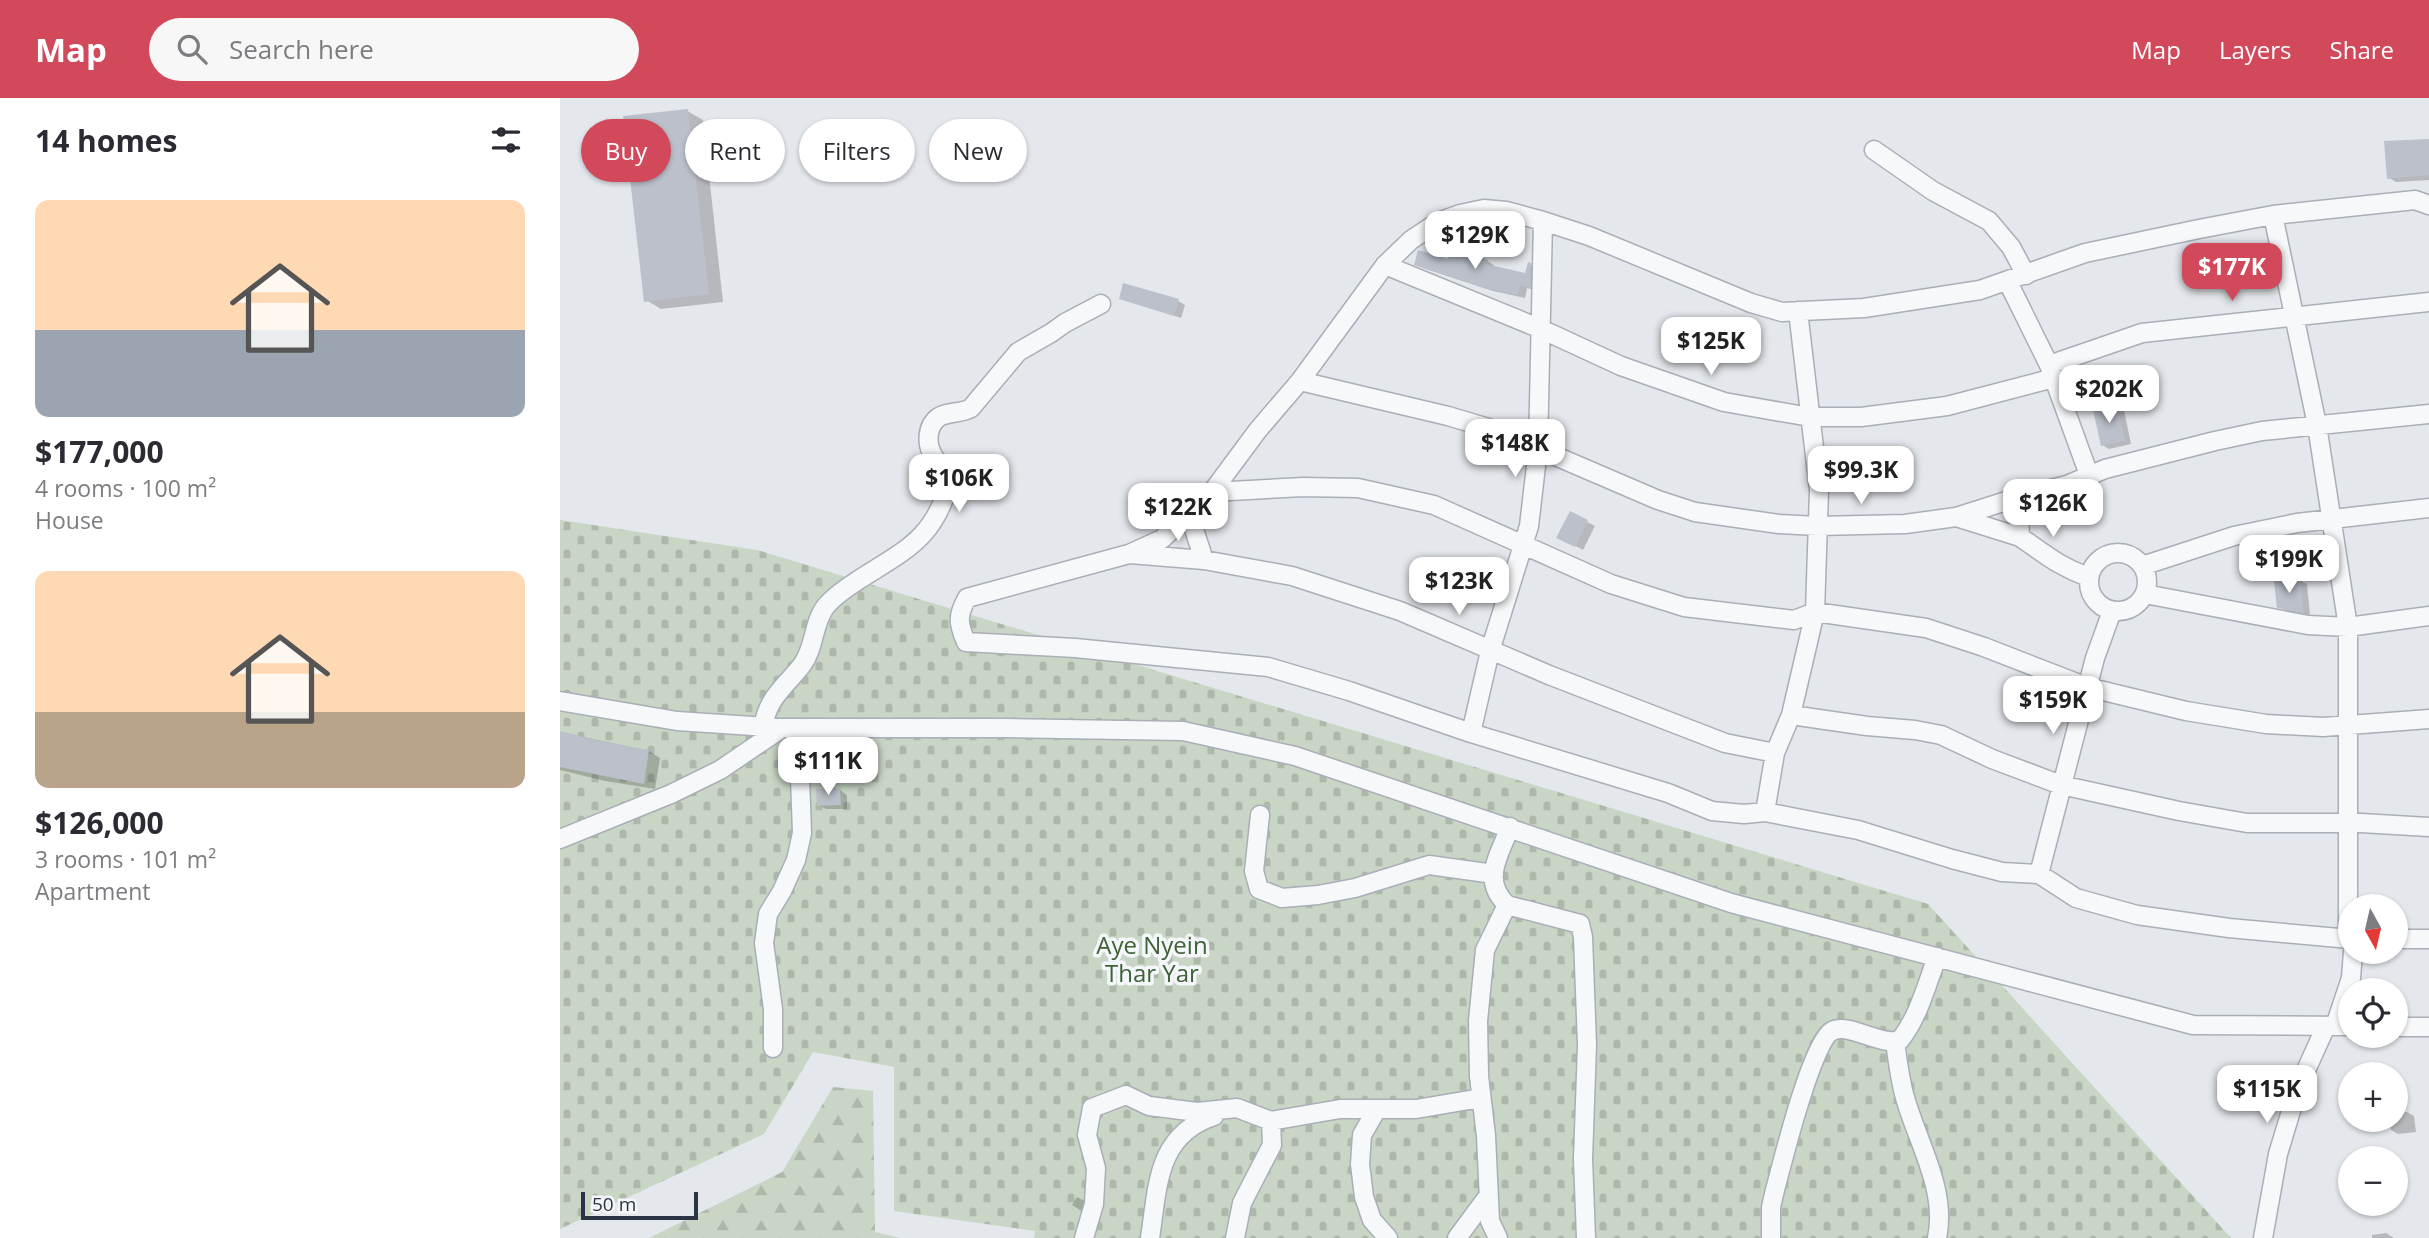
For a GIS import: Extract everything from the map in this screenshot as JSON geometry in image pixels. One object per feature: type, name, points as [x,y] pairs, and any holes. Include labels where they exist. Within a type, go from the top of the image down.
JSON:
[{"type":"street","points":[[1874,150],[1933,191],[1989,221],[2011,247],[2026,275]]},
{"type":"street","points":[[2338,941],[2137,915],[2076,898],[2039,874],[2001,872],[1858,830],[1765,812],[1744,814],[1712,811],[1668,793],[1268,667],[1075,648],[967,642],[961,630],[959,613],[967,598],[1129,554],[1162,539],[1212,492],[1258,430],[1300,381],[1385,265],[1410,240],[1438,222],[1460,214],[1484,209],[1506,211],[1544,221],[1589,236],[1751,303],[1782,312],[1864,308],[1980,290],[2085,253],[2273,215],[2415,200],[2429,205]]},
{"type":"street","points":[[2273,215],[2317,425],[2348,627],[2349,894]]},
{"type":"street","points":[[1471,733],[1490,651],[1529,526],[1538,449],[1544,221]]},
{"type":"street","points":[[1385,265],[1541,329],[1621,366],[1724,402],[1810,417],[1861,417],[1947,406],[2051,372],[2142,333],[2429,302]]},
{"type":"street","points":[[2008,282],[2051,372],[2089,475]]},
{"type":"street","points":[[763,727],[766,708],[810,652],[824,608],[847,587],[912,546],[927,531],[938,513],[950,480],[934,457],[930,446],[929,431],[936,421],[943,415],[971,408],[1018,352],[1101,304]]},
{"type":"street","points":[[1765,812],[1775,753],[1791,715],[1815,612],[1819,490],[1798,311]]},
{"type":"street","points":[[1300,381],[1448,416],[1495,430],[1658,500],[1695,512],[1779,524],[1818,526],[1905,524],[1956,517],[2067,485],[2116,466],[2215,440],[2262,431],[2429,414]]},
{"type":"street","points":[[1212,492],[1303,487],[1358,488],[1434,505],[1612,584],[1684,607],[1794,620],[1815,612],[1926,628],[1984,646],[2087,687],[2186,711],[2266,724],[2323,727],[2429,719]]},
{"type":"street","points":[[2020,537],[2019,512],[2022,496]]},
{"type":"street","points":[[2142,566],[2234,536],[2332,518],[2429,508]]},
{"type":"street","points":[[1189,514],[1204,560]]},
{"type":"street","points":[[1956,517],[2020,537],[2065,569],[2088,578]]},
{"type":"street","points":[[2118,553],[2132,556],[2142,566],[2147,579],[2145,594],[2137,604],[2126,611],[2112,611],[2099,605],[2090,592],[2088,578],[2094,564],[2105,556],[2118,553]]},
{"type":"street","points":[[1129,554],[1204,560],[1292,576],[1400,611],[1490,651],[1725,743],[1775,753]]},
{"type":"street","points":[[2145,594],[2308,625],[2348,627],[2429,616]]},
{"type":"street","points":[[2039,874],[2095,658],[2112,611]]},
{"type":"street","points":[[560,701],[677,721],[763,727],[1184,732],[1295,756],[1731,903],[2193,1025],[2337,1026]]},
{"type":"street","points":[[1791,715],[1941,735],[1992,759],[2061,785],[2247,823],[2347,823],[2429,827]]},
{"type":"street","points":[[560,839],[708,776],[788,728]]},
{"type":"street","points":[[773,1048],[773,1009],[764,943],[768,914],[796,860],[802,832],[800,778],[788,728]]},
{"type":"street","points":[[1260,816],[1254,871],[1259,889],[1282,898],[1355,888],[1429,865],[1494,874]]},
{"type":"street","points":[[1510,827],[1494,874],[1493,886],[1499,896],[1507,905],[1580,924],[1583,937],[1587,1045],[1583,1158],[1586,1238]]},
{"type":"street","points":[[1498,1238],[1490,1221],[1478,1021],[1485,950],[1507,905]]},
{"type":"street","points":[[2408,939],[2429,939]]},
{"type":"street","points":[[1771,1238],[1774,1194],[1801,1095],[1824,1039],[1831,1031],[1840,1029],[1895,1042],[1900,1040],[1906,1033],[1937,957]]},
{"type":"street","points":[[2263,1238],[2278,1154],[2298,1088],[2337,1026],[2351,978],[2351,964]]},
{"type":"street","points":[[2408,1027],[2429,1027]]},
{"type":"street","points":[[1895,1042],[1906,1101],[1926,1154],[1937,1195],[1940,1224],[1937,1238]]},
{"type":"street","points":[[1084,1238],[1094,1204],[1096,1168],[1087,1135],[1092,1108],[1126,1095],[1149,1106],[1197,1112],[1237,1108],[1271,1121],[1340,1109],[1416,1109],[1481,1098]]},
{"type":"street","points":[[1150,1238],[1165,1156],[1179,1137],[1197,1121],[1237,1108]]},
{"type":"street","points":[[1377,1109],[1362,1135],[1360,1164],[1364,1197],[1372,1220],[1388,1238]]},
{"type":"street","points":[[1235,1238],[1242,1203],[1272,1145],[1271,1121]]},
{"type":"street","points":[[1457,1238],[1488,1196]]},
{"type":"green space","name":"Aye Nyein Thar Yar","points":[[560,520],[757,550],[1928,904],[2231,1238],[1034,1238],[1035,1231],[894,1211],[894,1067],[813,1052],[764,1134],[560,1229]]},
{"type":"green space","points":[[833,1087],[873,1091],[875,1232],[900,1238],[649,1238],[782,1172]]},
{"type":"building","points":[[688,109],[689,119],[685,119],[685,182],[696,182],[709,294],[644,302],[630,182],[671,182],[671,119],[623,119],[623,116]]},
{"type":"building","points":[[2429,139],[2429,175],[2387,179],[2384,141]]},
{"type":"building","points":[[1451,249],[1488,260],[1486,264],[1525,273],[1528,262],[1531,263],[1530,288],[1520,285],[1518,295],[1484,288],[1414,265],[1418,250],[1448,259]]},
{"type":"building","points":[[1123,283],[1179,299],[1174,316],[1119,299]]},
{"type":"building","points":[[2117,404],[2125,441],[2101,446],[2093,410]]},
{"type":"building","points":[[1570,511],[1588,520],[1575,547],[1556,538]]},
{"type":"building","points":[[2300,578],[2304,613],[2277,608],[2274,581]]},
{"type":"building","points":[[560,731],[649,750],[644,784],[560,767]]},
{"type":"building","points":[[816,789],[840,789],[841,805],[817,806]]}]
